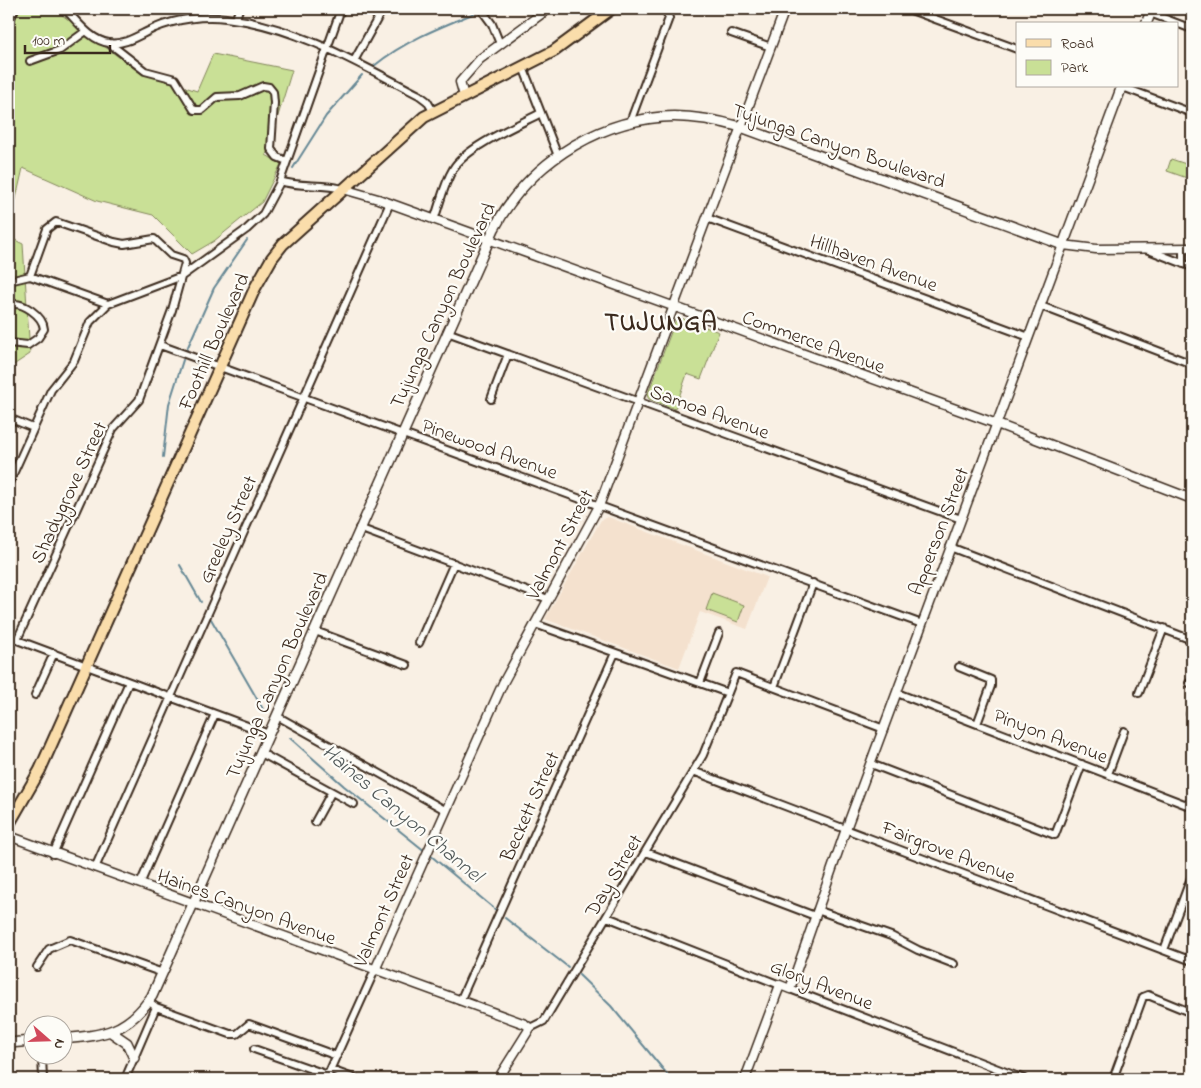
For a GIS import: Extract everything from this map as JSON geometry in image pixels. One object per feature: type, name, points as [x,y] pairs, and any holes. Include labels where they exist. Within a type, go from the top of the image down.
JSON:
[{"type":"main road","name":"Foothill Boulevard","points":[[9,824],[32,786],[255,288],[272,258],[283,244],[417,123],[434,111],[554,51],[611,9]]},
{"type":"main road","name":"Apperson Street","points":[[1063,245],[1121,88]]},
{"type":"main road","name":"Tujunga Canyon Boulevard","points":[[72,1038],[98,1036],[111,1032],[128,1023],[148,1001],[195,904],[401,433],[489,240],[500,218],[514,197],[536,174],[558,156],[587,139],[630,122],[664,117],[680,117],[741,127],[1063,245]]},
{"type":"main road","points":[[111,1032],[126,1043],[134,1058]]},
{"type":"main road","points":[[9,1043],[22,1042]]},
{"type":"street","points":[[9,22],[15,9]]},
{"type":"street","points":[[65,9],[86,30],[109,44],[145,71],[175,79],[194,110],[202,110],[218,97],[240,96],[263,86],[269,87],[274,103],[271,149],[277,157],[287,162]]},
{"type":"street","points":[[236,19],[238,9]]},
{"type":"street","points":[[9,483],[51,390],[74,361],[87,326],[108,304],[182,276],[247,229],[263,214],[280,181],[342,9]]},
{"type":"street","points":[[354,61],[380,14],[388,9]]},
{"type":"street","points":[[481,9],[492,24],[500,44]]},
{"type":"street","points":[[464,96],[460,81],[480,59],[548,9]]},
{"type":"street","points":[[630,122],[668,18],[665,9]]},
{"type":"street","name":"Valmont Street","points":[[328,1075],[503,683],[599,506],[785,9]]},
{"type":"street","points":[[908,9],[1016,49]]},
{"type":"street","points":[[1151,11],[1176,22]]},
{"type":"street","points":[[109,44],[126,40],[179,20],[217,17],[236,19],[294,33],[327,48],[419,95],[427,101],[434,111]]},
{"type":"street","points":[[1178,23],[1192,29]]},
{"type":"street","points":[[30,61],[60,50],[86,30]]},
{"type":"street","points":[[732,33],[771,47]]},
{"type":"street","points":[[523,67],[558,156]]},
{"type":"street","points":[[1124,88],[1192,113]]},
{"type":"street","points":[[434,220],[450,174],[457,163],[495,136],[541,113]]},
{"type":"street","name":"Commerce Avenue","points":[[280,181],[291,184],[323,184],[390,203],[997,424],[1192,499]]},
{"type":"street","name":"Greeley Street","points":[[95,868],[390,203]]},
{"type":"street","name":"Hillhaven Avenue","points":[[707,218],[1030,337]]},
{"type":"street","points":[[30,276],[47,229],[56,222],[124,244],[154,239],[171,255],[183,259],[185,263],[182,276]]},
{"type":"street","name":"Tujunga Canyon Boulevard","points":[[1063,245],[1096,248],[1192,248]]},
{"type":"street","name":"Apperson Street","points":[[790,989],[846,828],[1063,245]]},
{"type":"street","points":[[1143,247],[1192,267]]},
{"type":"street","points":[[1183,248],[1183,264]]},
{"type":"street","points":[[9,281],[30,276],[108,304]]},
{"type":"street","name":"Shadygrove Street","points":[[16,640],[113,429],[138,400],[160,345],[182,276]]},
{"type":"street","points":[[9,305],[21,306],[36,314],[41,319],[44,329],[38,338],[28,345],[9,343]]},
{"type":"street","points":[[1041,306],[1192,364]]},
{"type":"street","name":"Samoa Avenue","points":[[447,332],[961,519]]},
{"type":"street","name":"Pinewood Avenue","points":[[160,345],[304,396],[922,624]]},
{"type":"street","points":[[492,398],[508,354]]},
{"type":"street","points":[[9,418],[33,428]]},
{"type":"street","points":[[359,528],[454,562],[548,599]]},
{"type":"street","points":[[950,547],[1192,640]]},
{"type":"street","points":[[419,642],[454,562]]},
{"type":"street","points":[[813,583],[774,687],[884,729]]},
{"type":"street","points":[[535,624],[728,693]]},
{"type":"street","points":[[1139,693],[1164,628]]},
{"type":"street","points":[[315,631],[408,665]]},
{"type":"street","points":[[700,684],[719,633]]},
{"type":"street","points":[[9,637],[269,734]]},
{"type":"street","points":[[35,695],[54,653]]},
{"type":"street","name":"Beckett Street","points":[[460,1001],[615,653]]},
{"type":"street","points":[[959,667],[991,680],[991,686],[977,724]]},
{"type":"street","name":"Day Street","points":[[498,1079],[530,1028],[544,1021],[694,771],[710,743],[736,673],[774,687]]},
{"type":"street","points":[[53,854],[129,682]]},
{"type":"street","name":"Pinyon Avenue","points":[[897,693],[1192,807]]},
{"type":"street","points":[[140,884],[215,714]]},
{"type":"street","points":[[277,716],[445,810]]},
{"type":"street","points":[[1108,774],[1124,731]]},
{"type":"street","points":[[261,753],[354,804]]},
{"type":"street","points":[[870,764],[1055,835],[1082,764]]},
{"type":"street","name":"Fairgrove Avenue","points":[[694,771],[1192,961]]},
{"type":"street","points":[[315,822],[331,793]]},
{"type":"street","name":"Haines Canyon Avenue","points":[[9,836],[53,854],[195,904],[530,1028]]},
{"type":"street","points":[[646,852],[816,913],[891,936],[918,950],[954,964]]},
{"type":"street","points":[[1164,950],[1191,884],[1192,875]]},
{"type":"street","name":"Glory Avenue","points":[[607,918],[1024,1079]]},
{"type":"street","points":[[37,967],[49,949],[70,940],[162,973]]},
{"type":"street","points":[[745,1079],[780,985]]},
{"type":"street","points":[[1112,1079],[1143,997],[1148,995],[1192,1013]]},
{"type":"street","points":[[148,1001],[156,1007],[233,1035],[240,1033],[247,1025],[252,1025],[337,1056]]},
{"type":"street","points":[[125,1079],[156,1007]]},
{"type":"street","points":[[254,1048],[328,1075],[356,1079]]},
{"type":"street","points":[[42,1066],[43,1079]]},
{"type":"shaded area","points":[[608,517],[767,577],[747,629],[700,612],[679,668],[545,619],[601,520]]},
{"type":"green space","points":[[9,9],[54,9],[139,72],[197,91],[213,54],[292,70],[266,155],[281,164],[262,202],[214,241],[192,254],[153,215],[97,201],[23,168],[9,229]]},
{"type":"green space","points":[[1171,159],[1192,166],[1187,178],[1167,171]]},
{"type":"green space","points":[[9,237],[23,244],[30,354],[9,368]]},
{"type":"green space","points":[[681,318],[719,332],[701,379],[687,374],[675,409],[649,399],[647,396],[676,319]]},
{"type":"green space","points":[[712,593],[744,605],[738,622],[706,610]]},
{"type":"waterway","name":"Haines Canyon Channel","points":[[374,66],[410,42],[475,13]]},
{"type":"waterway","name":"Haines Canyon Channel","points":[[293,168],[326,116],[362,75]]},
{"type":"waterway","name":"Haines Canyon Channel","points":[[187,349],[214,288],[247,240]]},
{"type":"waterway","name":"Haines Canyon Channel","points":[[163,457],[169,404],[183,360]]},
{"type":"waterway","name":"Haines Canyon Channel","points":[[180,565],[201,602]]},
{"type":"waterway","name":"Haines Canyon Channel","points":[[211,619],[264,711]]},
{"type":"waterway","name":"Haines Canyon Channel","points":[[290,738],[344,786],[426,852]]},
{"type":"waterway","name":"Haines Canyon Channel","points":[[430,855],[497,911]]},
{"type":"waterway","name":"Haines Canyon Channel","points":[[505,918],[568,967]]},
{"type":"waterway","name":"Haines Canyon Channel","points":[[579,975],[611,1006],[671,1079]]},
{"type":"district","name":"TUJUNGA","points":[[661,321]]}]
